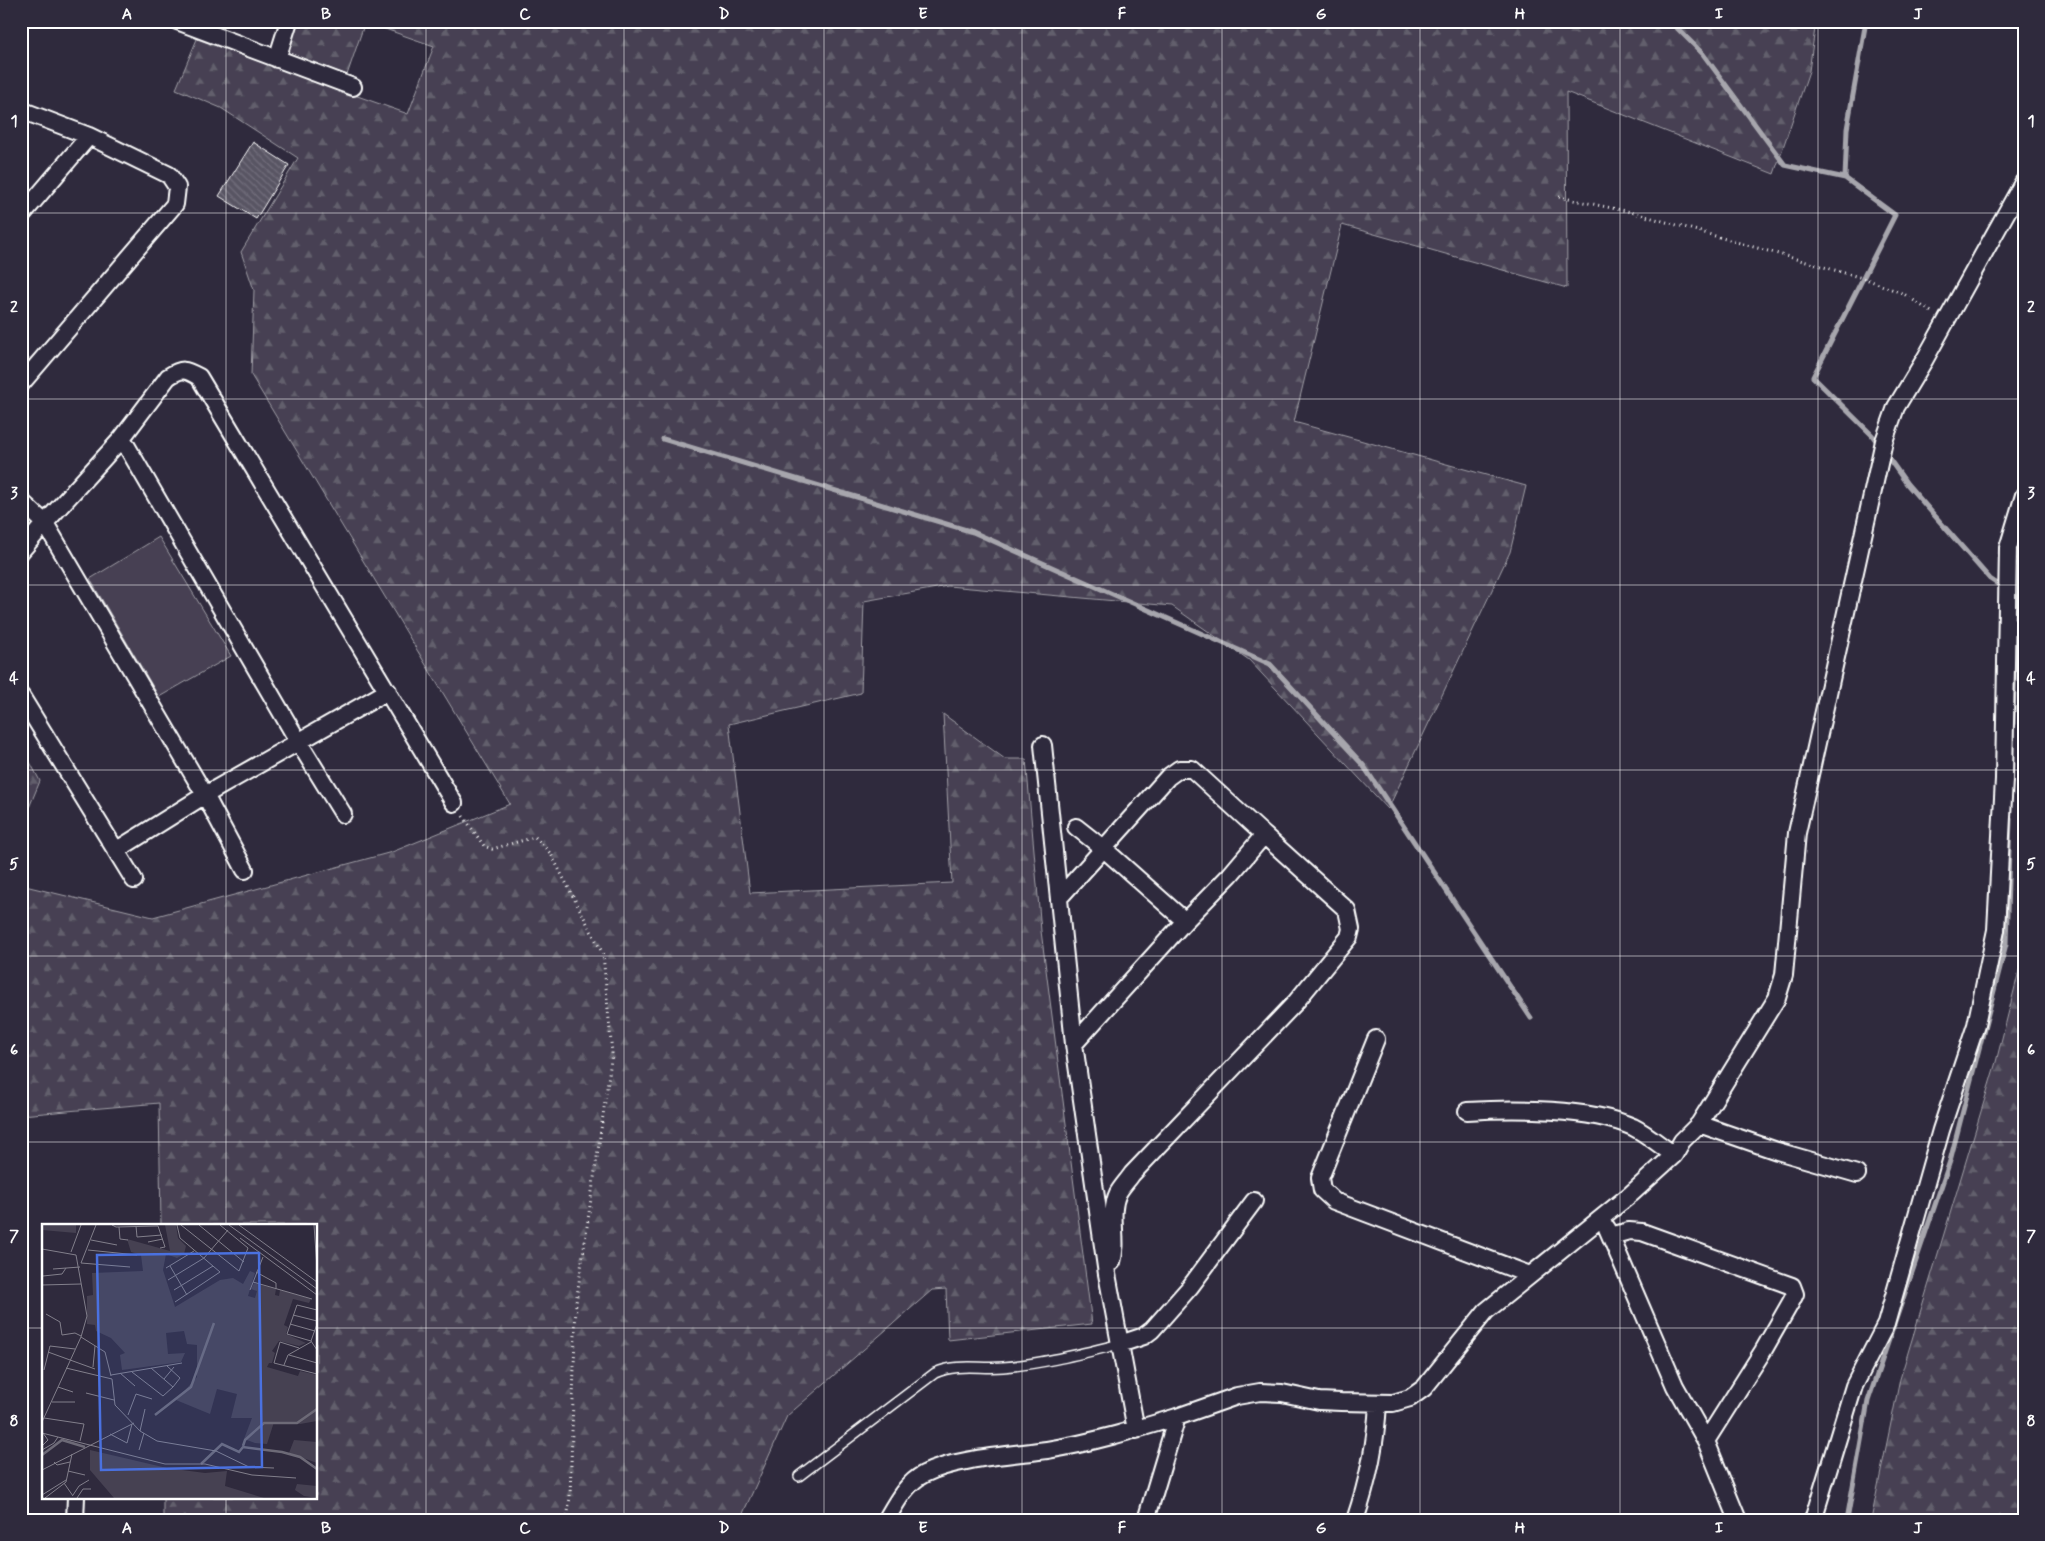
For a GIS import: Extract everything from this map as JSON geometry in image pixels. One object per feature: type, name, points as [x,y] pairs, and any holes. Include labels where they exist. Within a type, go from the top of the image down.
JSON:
[{"type":"street","points":[[278,59],[289,21]]},
{"type":"street","points":[[186,23],[353,87]]},
{"type":"street","points":[[21,110],[89,136],[169,174],[177,187],[175,204],[21,384]]},
{"type":"street","points":[[21,216],[89,136]]},
{"type":"street","points":[[886,1520],[906,1488],[923,1474],[945,1465],[1050,1449],[1136,1430],[1237,1396],[1260,1392],[1282,1393],[1319,1401],[1378,1403],[1393,1403],[1410,1398],[1424,1388],[1486,1311],[1603,1217],[1674,1155],[1682,1141],[1699,1124],[1777,998],[1784,975],[1797,833],[1884,441],[1896,407],[2024,181]]},
{"type":"street","points":[[21,551],[44,523],[122,438],[168,377],[178,370],[189,371],[199,377],[454,803]]},
{"type":"street","points":[[122,438],[298,741],[343,814]]},
{"type":"street","points":[[1813,1520],[1854,1386],[1886,1324],[1941,1130],[1976,1025],[1996,930],[2004,779],[2008,548],[2024,495]]},
{"type":"street","points":[[21,501],[44,523],[205,795],[245,870]]},
{"type":"street","points":[[117,850],[205,795],[388,691]]},
{"type":"street","points":[[21,696],[134,880]]},
{"type":"street","points":[[1042,746],[1074,1044],[1108,1274],[1136,1430]]},
{"type":"street","points":[[1059,898],[1168,778],[1184,768],[1192,769],[1347,910],[1351,929],[1349,937],[1295,1003],[1128,1180],[1118,1193],[1114,1206],[1114,1254],[1108,1274]]},
{"type":"street","points":[[1076,827],[1104,849],[1185,921]]},
{"type":"street","points":[[1074,1044],[1185,921],[1230,875],[1264,835]]},
{"type":"street","points":[[1376,1039],[1320,1178],[1322,1190],[1334,1201],[1530,1275]]},
{"type":"street","points":[[1467,1111],[1496,1109],[1558,1112],[1599,1117],[1633,1128],[1674,1155]]},
{"type":"street","points":[[1699,1124],[1776,1150],[1857,1174]]},
{"type":"street","points":[[1120,1344],[1144,1336],[1152,1330],[1190,1287],[1254,1201]]},
{"type":"street","points":[[1603,1217],[1675,1386],[1706,1442],[1738,1520]]},
{"type":"street","points":[[1611,1236],[1629,1231],[1642,1232],[1792,1286],[1795,1294],[1791,1302],[1706,1442]]},
{"type":"street","points":[[1355,1520],[1364,1493],[1372,1455],[1377,1428],[1378,1403]]},
{"type":"street","points":[[1146,1520],[1176,1417]]},
{"type":"street","points":[[75,1520],[76,1498]]},
{"type":"lane","points":[[799,1476],[935,1373],[947,1368],[1003,1367],[1082,1353],[1120,1344]]},
{"type":"path","points":[[1559,196],[1631,212],[1866,279],[1904,294],[1945,322]]},
{"type":"path","points":[[454,803],[484,846],[492,848],[535,837],[551,854],[603,954],[612,1054],[576,1303],[570,1497],[567,1520]]},
{"type":"green space","points":[[297,21],[1816,21],[1809,71],[1774,174],[1566,92],[1567,288],[1342,225],[1294,422],[1526,486],[1510,552],[1388,809],[1249,660],[1172,606],[948,586],[864,601],[861,693],[729,724],[750,893],[952,883],[943,714],[1005,759],[1026,759],[1041,931],[1092,1324],[948,1340],[946,1289],[932,1290],[787,1416],[740,1520],[163,1520],[163,1498],[318,1498],[318,1224],[161,1224],[159,1103],[21,1115],[21,885],[153,917],[392,852],[510,804],[251,375],[254,290],[241,252],[298,158],[221,108],[176,89],[197,39],[408,114],[434,46],[365,22],[347,75],[288,53]]},
{"type":"green space","points":[[159,537],[231,656],[159,697],[90,579]]},
{"type":"green space","points":[[21,745],[40,781],[21,827]]},
{"type":"green space","points":[[2024,951],[2024,1520],[1871,1520],[1900,1379],[1996,1062]]},
{"type":"building","points":[[253,142],[289,165],[256,219],[219,196]]},
{"type":"waterway","points":[[1670,21],[1703,54],[1785,165],[1845,178]]},
{"type":"waterway","points":[[1866,21],[1847,129],[1845,178],[1895,215],[1813,377],[1872,435],[1880,446]]},
{"type":"waterway","points":[[663,439],[973,532],[1270,664],[1363,765],[1531,1018]]},
{"type":"waterway","points":[[1885,453],[1907,484],[1990,579],[2017,597],[2013,724]]},
{"type":"waterway","points":[[1847,1520],[1868,1401],[1950,1161],[2006,944],[2010,818]]}]
